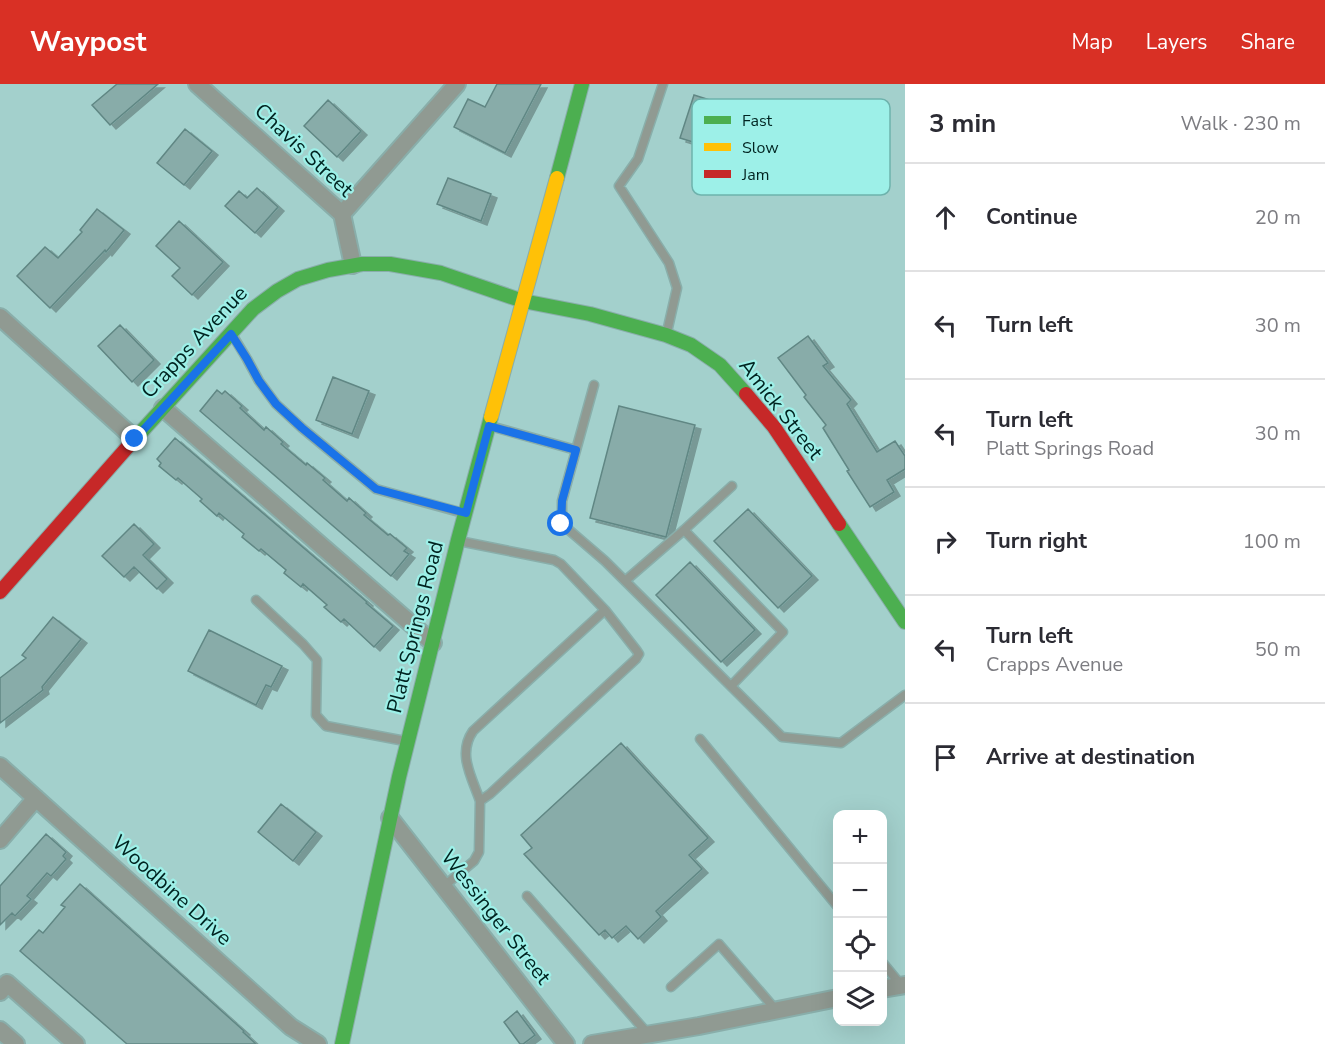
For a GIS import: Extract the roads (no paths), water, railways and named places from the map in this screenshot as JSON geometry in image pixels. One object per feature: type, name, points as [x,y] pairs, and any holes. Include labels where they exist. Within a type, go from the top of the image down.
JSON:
[{"type":"street","name":"Chavis Street","points":[[198,84],[342,214],[353,265]]},
{"type":"street","points":[[342,214],[457,84]]},
{"type":"street","name":"Platt Springs Road","points":[[342,1044],[390,818],[458,540],[582,84]]},
{"type":"street","name":"Crapps Avenue","points":[[0,592],[253,309],[298,279],[353,265],[390,264],[441,273],[523,301]]},
{"type":"street","name":"Amick Street","points":[[523,301],[590,314],[666,335],[691,345],[720,366],[774,427],[905,622]]},
{"type":"street","points":[[0,317],[135,439]]},
{"type":"street","points":[[163,408],[433,643]]},
{"type":"street","name":"Woodbine Drive","points":[[0,766],[291,1027],[318,1044]]},
{"type":"street","points":[[0,840],[36,798]]},
{"type":"street","name":"Wessinger Street","points":[[390,818],[566,1044]]},
{"type":"street","points":[[0,992],[7,983],[76,1044]]},
{"type":"street","points":[[887,988],[903,985]]},
{"type":"street","points":[[592,1044],[699,1026],[833,999]]},
{"type":"street","points":[[0,1029],[16,1044]]},
{"type":"lane","points":[[663,84],[638,159],[619,186],[669,263],[677,288],[666,335]]},
{"type":"lane","points":[[231,334],[259,381],[276,404],[376,489],[466,513]]},
{"type":"lane","points":[[594,385],[562,501],[561,524],[605,561],[782,737],[842,743],[905,694]]},
{"type":"lane","points":[[489,426],[576,450]]},
{"type":"lane","points":[[625,581],[732,486]]},
{"type":"lane","points":[[684,530],[783,633],[731,686]]},
{"type":"lane","points":[[458,540],[554,560],[561,564],[605,610],[639,654],[480,801]]},
{"type":"lane","points":[[256,600],[317,660],[316,715],[326,726],[408,741]]},
{"type":"lane","points":[[443,887],[474,861],[479,852],[480,801],[465,759],[467,739],[605,610]]},
{"type":"lane","points":[[700,740],[833,903]]},
{"type":"lane","points":[[527,896],[648,1034]]},
{"type":"lane","points":[[671,987],[719,944],[777,1010]]},
{"type":"lane","points":[[887,967],[903,985]]}]
